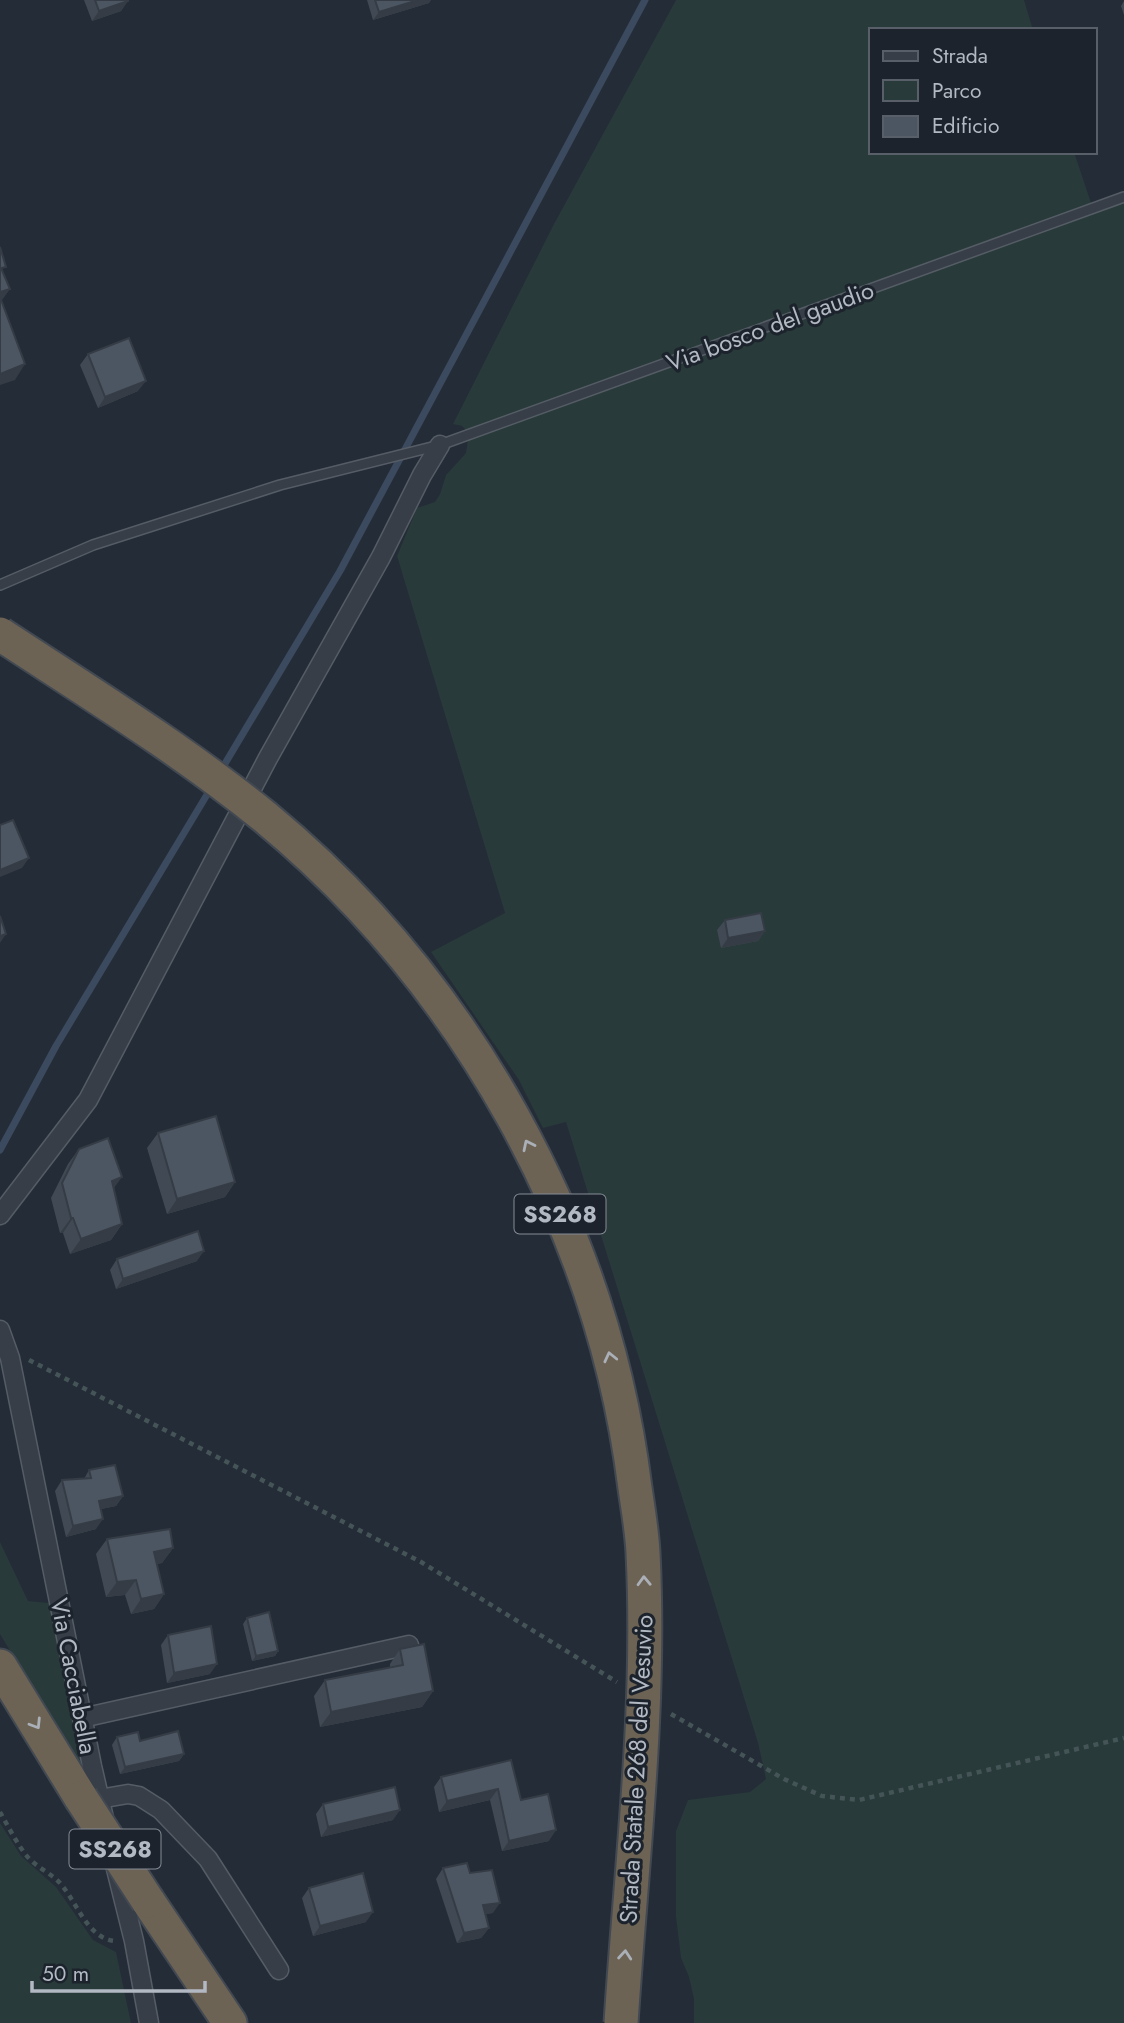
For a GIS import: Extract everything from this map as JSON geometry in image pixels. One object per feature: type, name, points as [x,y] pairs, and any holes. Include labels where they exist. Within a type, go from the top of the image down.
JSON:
[{"type":"highway","name":"Strada Statale 268 del Vesuvio","points":[[0,634],[180,752],[266,818],[345,891],[406,959],[470,1045],[525,1138],[570,1235],[606,1337],[629,1443],[643,1550],[646,1656],[621,2023]]},
{"type":"highway","name":"SS268","points":[[0,1666],[90,1798],[148,1901],[230,2023]]},
{"type":"street","points":[[0,1215],[88,1100],[268,758],[381,557],[440,445]]},
{"type":"street","name":"Via Cacciabella","points":[[0,1330],[7,1349],[82,1718],[90,1798],[134,1941],[149,2023]]},
{"type":"street","points":[[82,1718],[409,1645]]},
{"type":"street","points":[[90,1798],[128,1794],[139,1796],[160,1810],[208,1859],[279,1970]]},
{"type":"lane","name":"Via bosco del gaudio","points":[[0,586],[106,541],[281,485],[440,445],[1124,197]]},
{"type":"path","points":[[7,1349],[421,1562],[622,1685]]},
{"type":"path","points":[[667,1712],[793,1783],[822,1796],[859,1800],[1124,1738]]},
{"type":"path","points":[[0,1812],[26,1855],[68,1893],[93,1931],[110,1941],[134,1941]]},
{"type":"green space","points":[[676,0],[1024,0],[1032,28],[869,28],[869,154],[1075,154],[1093,209],[1124,198],[1124,2023],[694,2023],[694,1999],[681,1958],[676,1917],[676,1831],[688,1800],[750,1792],[766,1779],[758,1743],[566,1122],[543,1128],[519,1080],[431,952],[505,913],[397,556],[417,508],[435,502],[446,475],[466,453],[469,433],[462,426],[453,424],[554,224]]},
{"type":"green space","points":[[0,1542],[28,1601],[49,1603],[62,1650],[90,1783],[0,1634]]},
{"type":"green space","points":[[0,1823],[21,1856],[56,1887],[93,1940],[116,1952],[131,2023],[0,2023]]},
{"type":"building","points":[[95,0],[128,0],[128,1],[99,11]]},
{"type":"building","points":[[375,0],[418,0],[379,12]]},
{"type":"building","points":[[0,247],[6,267],[1,268],[10,289],[0,292]]},
{"type":"building","points":[[0,297],[25,364],[0,374]]},
{"type":"building","points":[[129,338],[146,381],[105,397],[88,354]]},
{"type":"building","points":[[13,820],[29,858],[0,870],[0,825]]},
{"type":"building","points":[[761,913],[765,931],[728,938],[725,920]]},
{"type":"building","points":[[0,916],[6,934],[0,936]]},
{"type":"building","points":[[216,1116],[235,1182],[177,1199],[158,1133]]},
{"type":"building","points":[[108,1138],[122,1177],[112,1181],[122,1224],[81,1239],[71,1218],[62,1183],[79,1149]]},
{"type":"building","points":[[198,1231],[204,1251],[123,1279],[117,1259]]},
{"type":"building","points":[[115,1465],[123,1496],[99,1501],[103,1519],[73,1526],[62,1480],[91,1478],[89,1470]]},
{"type":"building","points":[[170,1529],[173,1548],[154,1552],[164,1594],[141,1599],[136,1580],[117,1582],[107,1539]]},
{"type":"building","points":[[269,1612],[278,1651],[256,1656],[247,1618]]},
{"type":"building","points":[[211,1626],[217,1664],[174,1673],[168,1635]]},
{"type":"building","points":[[424,1644],[433,1691],[331,1712],[325,1680],[403,1665],[400,1649]]},
{"type":"building","points":[[178,1731],[184,1754],[125,1767],[117,1737],[138,1732],[140,1741]]},
{"type":"building","points":[[511,1760],[521,1800],[548,1794],[556,1830],[509,1841],[498,1789],[447,1801],[441,1777]]},
{"type":"building","points":[[395,1787],[400,1810],[328,1827],[323,1804]]},
{"type":"building","points":[[467,1863],[470,1873],[492,1870],[500,1903],[483,1905],[489,1928],[464,1933],[443,1868]]},
{"type":"building","points":[[363,1873],[373,1912],[320,1926],[309,1888]]},
{"type":"waterway","points":[[220,772],[340,571],[645,0]]},
{"type":"waterway","points":[[0,1150],[56,1046],[211,788]]}]
